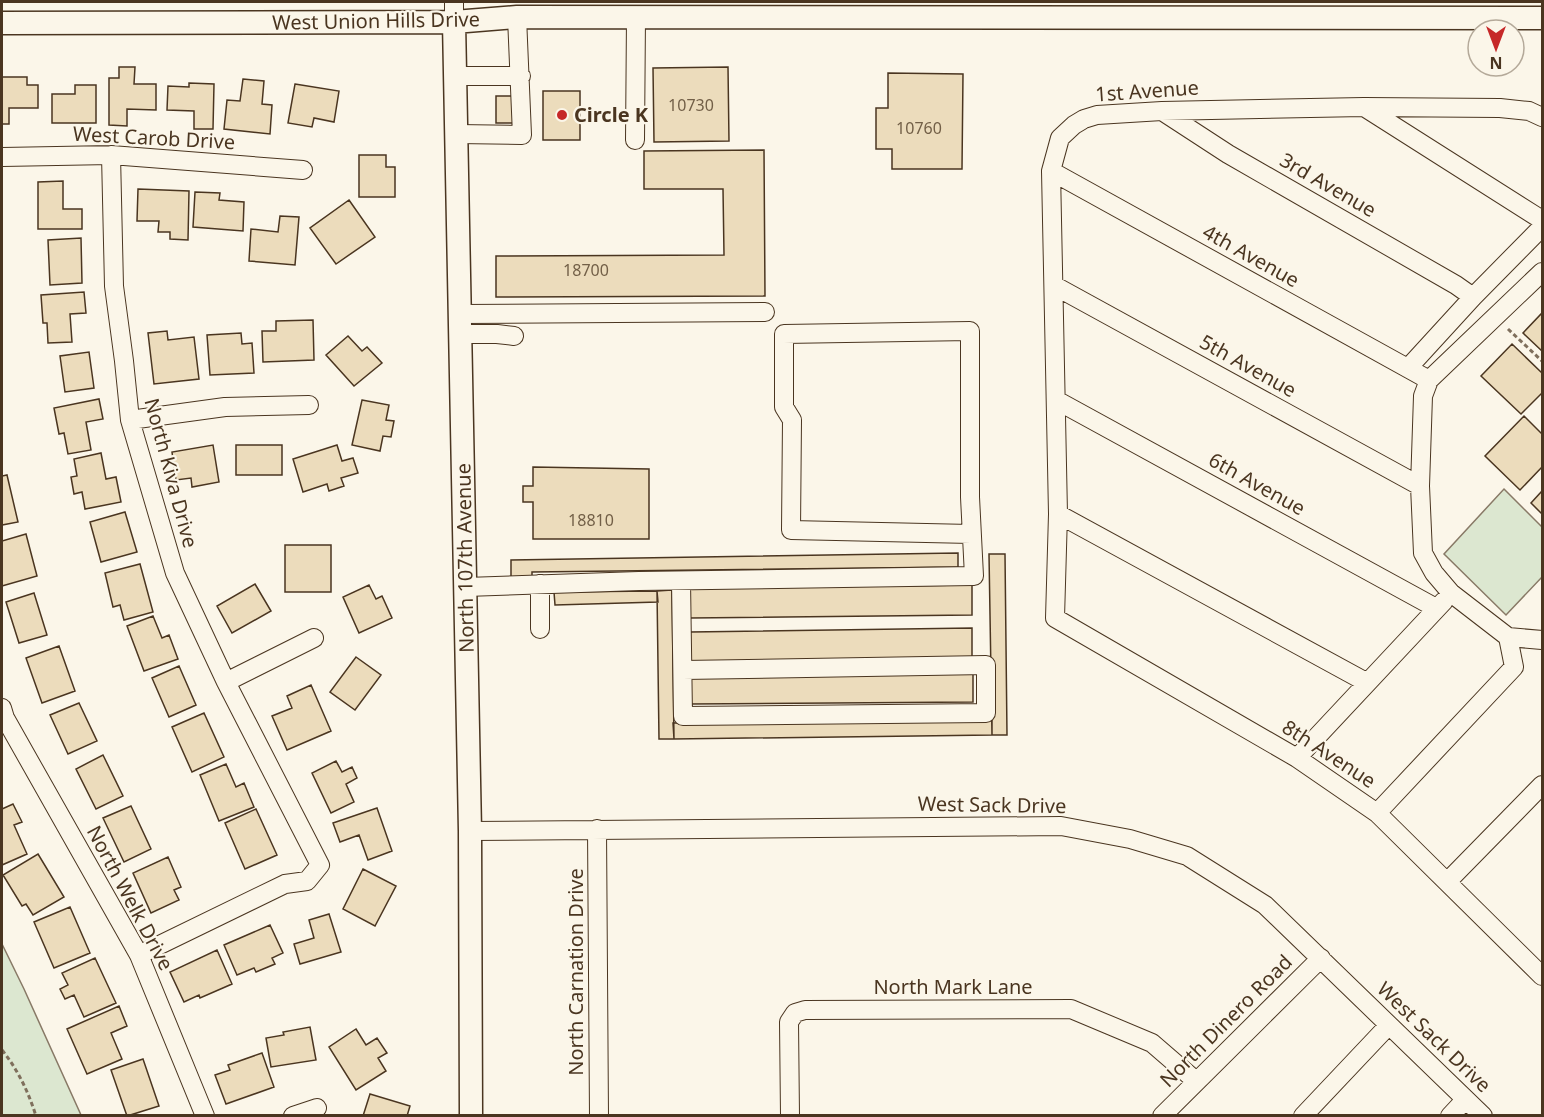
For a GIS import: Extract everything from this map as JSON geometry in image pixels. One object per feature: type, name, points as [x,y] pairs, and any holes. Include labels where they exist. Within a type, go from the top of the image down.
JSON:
[{"type":"main road","name":"West Union Hills Drive","points":[[2,23],[454,12],[517,17],[1542,18]]},
{"type":"main road","name":"North 107th Avenue","points":[[454,12],[470,831],[471,1116]]},
{"type":"street","points":[[457,134],[522,135],[517,17]]},
{"type":"street","points":[[636,17],[636,140]]},
{"type":"street","points":[[456,76],[521,76]]},
{"type":"street","points":[[1364,107],[1542,220]]},
{"type":"street","name":"1st Avenue","points":[[1055,618],[1058,514],[1051,171],[1060,138],[1084,119],[1117,113],[1162,111],[1364,107],[1500,108],[1529,111],[1542,117]]},
{"type":"street","name":"3rd Avenue","points":[[1162,111],[1228,154],[1473,297]]},
{"type":"street","name":"West Carob Drive","points":[[2,157],[111,155],[303,170]]},
{"type":"street","name":"North Kiva Drive","points":[[111,155],[114,286],[130,420],[175,573],[226,682],[320,866],[307,881],[285,884],[139,955]]},
{"type":"street","name":"4th Avenue","points":[[1051,171],[1429,380]]},
{"type":"street","points":[[1408,368],[1542,227]]},
{"type":"street","points":[[1542,272],[1429,380],[1423,396],[1420,486],[1423,553],[1434,573],[1452,593],[1508,637],[1542,640]]},
{"type":"street","name":"5th Avenue","points":[[1055,286],[1420,486]]},
{"type":"street","points":[[461,324],[765,312]]},
{"type":"street","points":[[461,324],[497,334],[514,336]]},
{"type":"street","points":[[466,587],[974,576],[971,534],[970,331],[784,334],[784,407],[792,420],[791,530],[971,534]]},
{"type":"street","name":"6th Avenue","points":[[1056,400],[1436,608]]},
{"type":"street","points":[[130,420],[225,407],[309,405]]},
{"type":"street","points":[[1058,514],[1366,682]]},
{"type":"street","points":[[681,581],[682,670],[683,716],[986,713],[986,665],[682,670]]},
{"type":"street","points":[[540,585],[540,629]]},
{"type":"street","points":[[1297,758],[1452,593]]},
{"type":"street","name":"8th Avenue","points":[[1055,618],[1297,758],[1377,813],[1447,882],[1539,965]]},
{"type":"street","points":[[1377,813],[1514,667],[1508,637]]},
{"type":"street","points":[[226,682],[314,638]]},
{"type":"street","name":"North Welk Drive","points":[[2,708],[5,718],[139,955],[205,1116]]},
{"type":"street","points":[[1447,882],[1542,785]]},
{"type":"street","name":"West Sack Drive","points":[[470,831],[1062,826],[1130,839],[1187,856],[1265,905],[1483,1116]]},
{"type":"street","name":"North Carnation Drive","points":[[597,829],[599,1116]]},
{"type":"street","name":"North Dinero Road","points":[[1162,1116],[1321,958]]},
{"type":"street","name":"North Mark Lane","points":[[790,1116],[789,1022],[795,1013],[805,1010],[1071,1009],[1152,1043],[1196,1081]]},
{"type":"street","points":[[1303,1116],[1389,1026]]},
{"type":"street","points":[[1450,1116],[1465,1101]]},
{"type":"street","points":[[293,1116],[317,1108]]},
{"type":"path","points":[[2,1050],[15,1067],[29,1095],[36,1116]]},
{"type":"green space","points":[[1504,489],[1542,527],[1542,577],[1506,615],[1444,554]]},
{"type":"green space","points":[[2,944],[24,989],[81,1115],[2,1115]]},
{"type":"building","points":[[119,67],[135,67],[134,84],[156,84],[156,110],[127,109],[127,126],[109,125],[109,78],[119,78]]},
{"type":"building","points":[[728,67],[729,141],[654,142],[653,68]]},
{"type":"building","points":[[888,73],[963,74],[962,169],[892,169],[892,149],[876,149],[876,108],[888,108]]},
{"type":"building","points":[[2,77],[27,77],[27,85],[38,85],[38,108],[9,108],[9,124],[2,124]]},
{"type":"building","points":[[243,79],[264,81],[262,104],[272,105],[270,134],[224,129],[227,100],[240,101]]},
{"type":"building","points":[[189,83],[214,84],[213,129],[194,129],[194,111],[167,110],[168,86],[189,87]]},
{"type":"building","points":[[295,84],[339,91],[334,122],[314,118],[312,127],[288,123]]},
{"type":"building","points":[[75,85],[96,85],[96,123],[52,123],[52,94],[75,94]]},
{"type":"building","name":"Circle K","points":[[543,91],[580,91],[580,140],[543,140]]},
{"type":"building","points":[[496,96],[514,96],[514,123],[496,123]]},
{"type":"building","points":[[764,150],[765,296],[496,297],[496,256],[724,255],[723,189],[644,189],[644,151]]},
{"type":"building","points":[[359,155],[386,155],[386,167],[395,167],[395,197],[359,197]]},
{"type":"building","points":[[63,181],[63,209],[82,209],[82,229],[38,229],[38,182]]},
{"type":"building","points":[[138,189],[189,191],[188,240],[170,239],[170,232],[158,232],[159,221],[137,221]]},
{"type":"building","points":[[195,192],[220,193],[219,200],[244,202],[243,231],[193,227]]},
{"type":"building","points":[[349,200],[375,237],[336,264],[310,228]]},
{"type":"building","points":[[280,216],[299,217],[295,265],[249,261],[251,229],[278,232]]},
{"type":"building","points":[[81,238],[82,283],[50,285],[48,240]]},
{"type":"building","points":[[84,292],[86,313],[70,314],[72,342],[48,343],[47,323],[43,323],[41,295]]},
{"type":"building","points":[[1542,313],[1542,351],[1523,333]]},
{"type":"building","points":[[313,320],[314,360],[263,362],[262,331],[276,331],[276,321]]},
{"type":"building","points":[[167,331],[168,340],[194,337],[199,379],[154,384],[148,333]]},
{"type":"building","points":[[241,333],[242,344],[252,343],[254,373],[210,375],[207,335]]},
{"type":"building","points":[[348,336],[362,351],[367,347],[382,363],[354,386],[326,355]]},
{"type":"building","points":[[1512,344],[1542,373],[1542,393],[1521,414],[1481,376]]},
{"type":"building","points":[[89,352],[94,388],[65,392],[60,356]]},
{"type":"building","points":[[99,399],[103,419],[86,422],[91,450],[68,454],[64,433],[59,434],[54,408]]},
{"type":"building","points":[[362,400],[389,405],[386,420],[394,421],[391,437],[383,436],[380,451],[352,445]]},
{"type":"building","points":[[1524,416],[1542,434],[1542,467],[1520,490],[1485,456]]},
{"type":"building","points":[[213,445],[219,482],[192,487],[191,478],[176,480],[172,452]]},
{"type":"building","points":[[236,445],[282,445],[282,475],[236,475]]},
{"type":"building","points":[[337,445],[342,461],[353,458],[358,473],[341,478],[344,486],[329,491],[327,484],[303,492],[293,459]]},
{"type":"building","points":[[101,453],[106,479],[116,477],[121,502],[85,509],[82,492],[74,494],[71,477],[77,476],[74,459]]},
{"type":"building","points":[[533,467],[649,469],[649,539],[533,539],[533,502],[523,502],[523,486],[533,486]]},
{"type":"building","points":[[7,475],[18,522],[2,525],[2,476]]},
{"type":"building","points":[[1542,491],[1542,514],[1531,503]]},
{"type":"building","points":[[125,512],[137,552],[101,562],[90,522]]},
{"type":"building","points":[[26,534],[37,576],[2,586],[2,541]]},
{"type":"building","points":[[285,545],[331,545],[331,592],[285,592]]},
{"type":"building","points":[[958,553],[958,567],[532,572],[532,579],[511,580],[511,560]]},
{"type":"building","points":[[989,554],[1005,554],[1007,735],[992,735]]},
{"type":"building","points":[[140,564],[153,612],[124,620],[120,605],[113,607],[105,573]]},
{"type":"building","points":[[255,584],[271,611],[232,633],[217,606]]},
{"type":"building","points":[[369,585],[376,599],[382,596],[392,618],[359,633],[343,597]]},
{"type":"building","points":[[972,585],[972,615],[690,618],[690,588]]},
{"type":"building","points":[[672,590],[674,739],[659,739],[657,591]]},
{"type":"building","points":[[657,591],[658,602],[555,605],[554,592]]},
{"type":"building","points":[[34,593],[47,635],[19,643],[6,602]]},
{"type":"building","points":[[153,616],[162,638],[169,635],[178,659],[144,671],[127,626]]},
{"type":"building","points":[[972,628],[972,658],[690,662],[690,632]]},
{"type":"building","points":[[59,646],[75,691],[42,703],[26,658]]},
{"type":"building","points":[[356,657],[381,675],[355,710],[330,692]]},
{"type":"building","points":[[179,666],[196,705],[169,717],[152,678]]},
{"type":"building","points":[[973,673],[973,702],[691,704],[690,674]]},
{"type":"building","points":[[311,685],[331,731],[287,750],[272,716],[292,708],[287,696]]},
{"type":"building","points":[[79,703],[97,741],[68,754],[50,715]]},
{"type":"building","points":[[204,713],[224,757],[192,772],[172,727]]},
{"type":"building","points":[[992,720],[992,735],[674,739],[673,723]]},
{"type":"building","points":[[103,755],[123,796],[96,809],[76,769]]},
{"type":"building","points":[[336,761],[342,772],[352,767],[357,778],[346,784],[354,802],[331,813],[312,773]]},
{"type":"building","points":[[226,764],[236,787],[244,783],[254,807],[219,821],[200,775]]},
{"type":"building","points":[[13,804],[22,822],[14,825],[27,854],[2,865],[2,809]]},
{"type":"building","points":[[131,806],[151,849],[124,862],[103,818]]},
{"type":"building","points":[[377,808],[392,851],[368,860],[359,835],[340,842],[333,823]]},
{"type":"building","points":[[256,809],[277,855],[245,869],[225,823]]},
{"type":"building","points":[[38,854],[64,897],[33,915],[26,904],[22,906],[3,875]]},
{"type":"building","points":[[168,857],[181,887],[174,890],[179,900],[151,913],[133,873]]},
{"type":"building","points":[[363,869],[396,886],[375,926],[343,909]]},
{"type":"building","points":[[70,907],[90,953],[54,968],[34,922]]},
{"type":"building","points":[[329,914],[341,952],[300,964],[294,944],[314,938],[309,920]]},
{"type":"building","points":[[270,925],[283,953],[272,958],[275,964],[256,972],[254,968],[237,975],[224,945]]},
{"type":"building","points":[[217,950],[232,984],[200,998],[199,995],[184,1002],[170,972]]},
{"type":"building","points":[[95,958],[116,1003],[84,1017],[74,995],[65,999],[60,989],[68,985],[62,973]]},
{"type":"building","points":[[119,1006],[127,1026],[111,1033],[122,1059],[87,1074],[67,1029]]},
{"type":"building","points":[[310,1027],[316,1060],[271,1067],[266,1038]]},
{"type":"building","points":[[356,1029],[366,1045],[377,1038],[387,1053],[378,1058],[386,1071],[356,1090],[329,1047]]},
{"type":"building","points":[[262,1053],[274,1087],[226,1104],[215,1075],[230,1070],[228,1065]]},
{"type":"building","points":[[143,1059],[159,1106],[127,1116],[111,1070]]},
{"type":"building","points":[[370,1094],[410,1106],[407,1116],[363,1116]]},
{"type":"place","name":"Circle K","points":[[562,115]]}]
